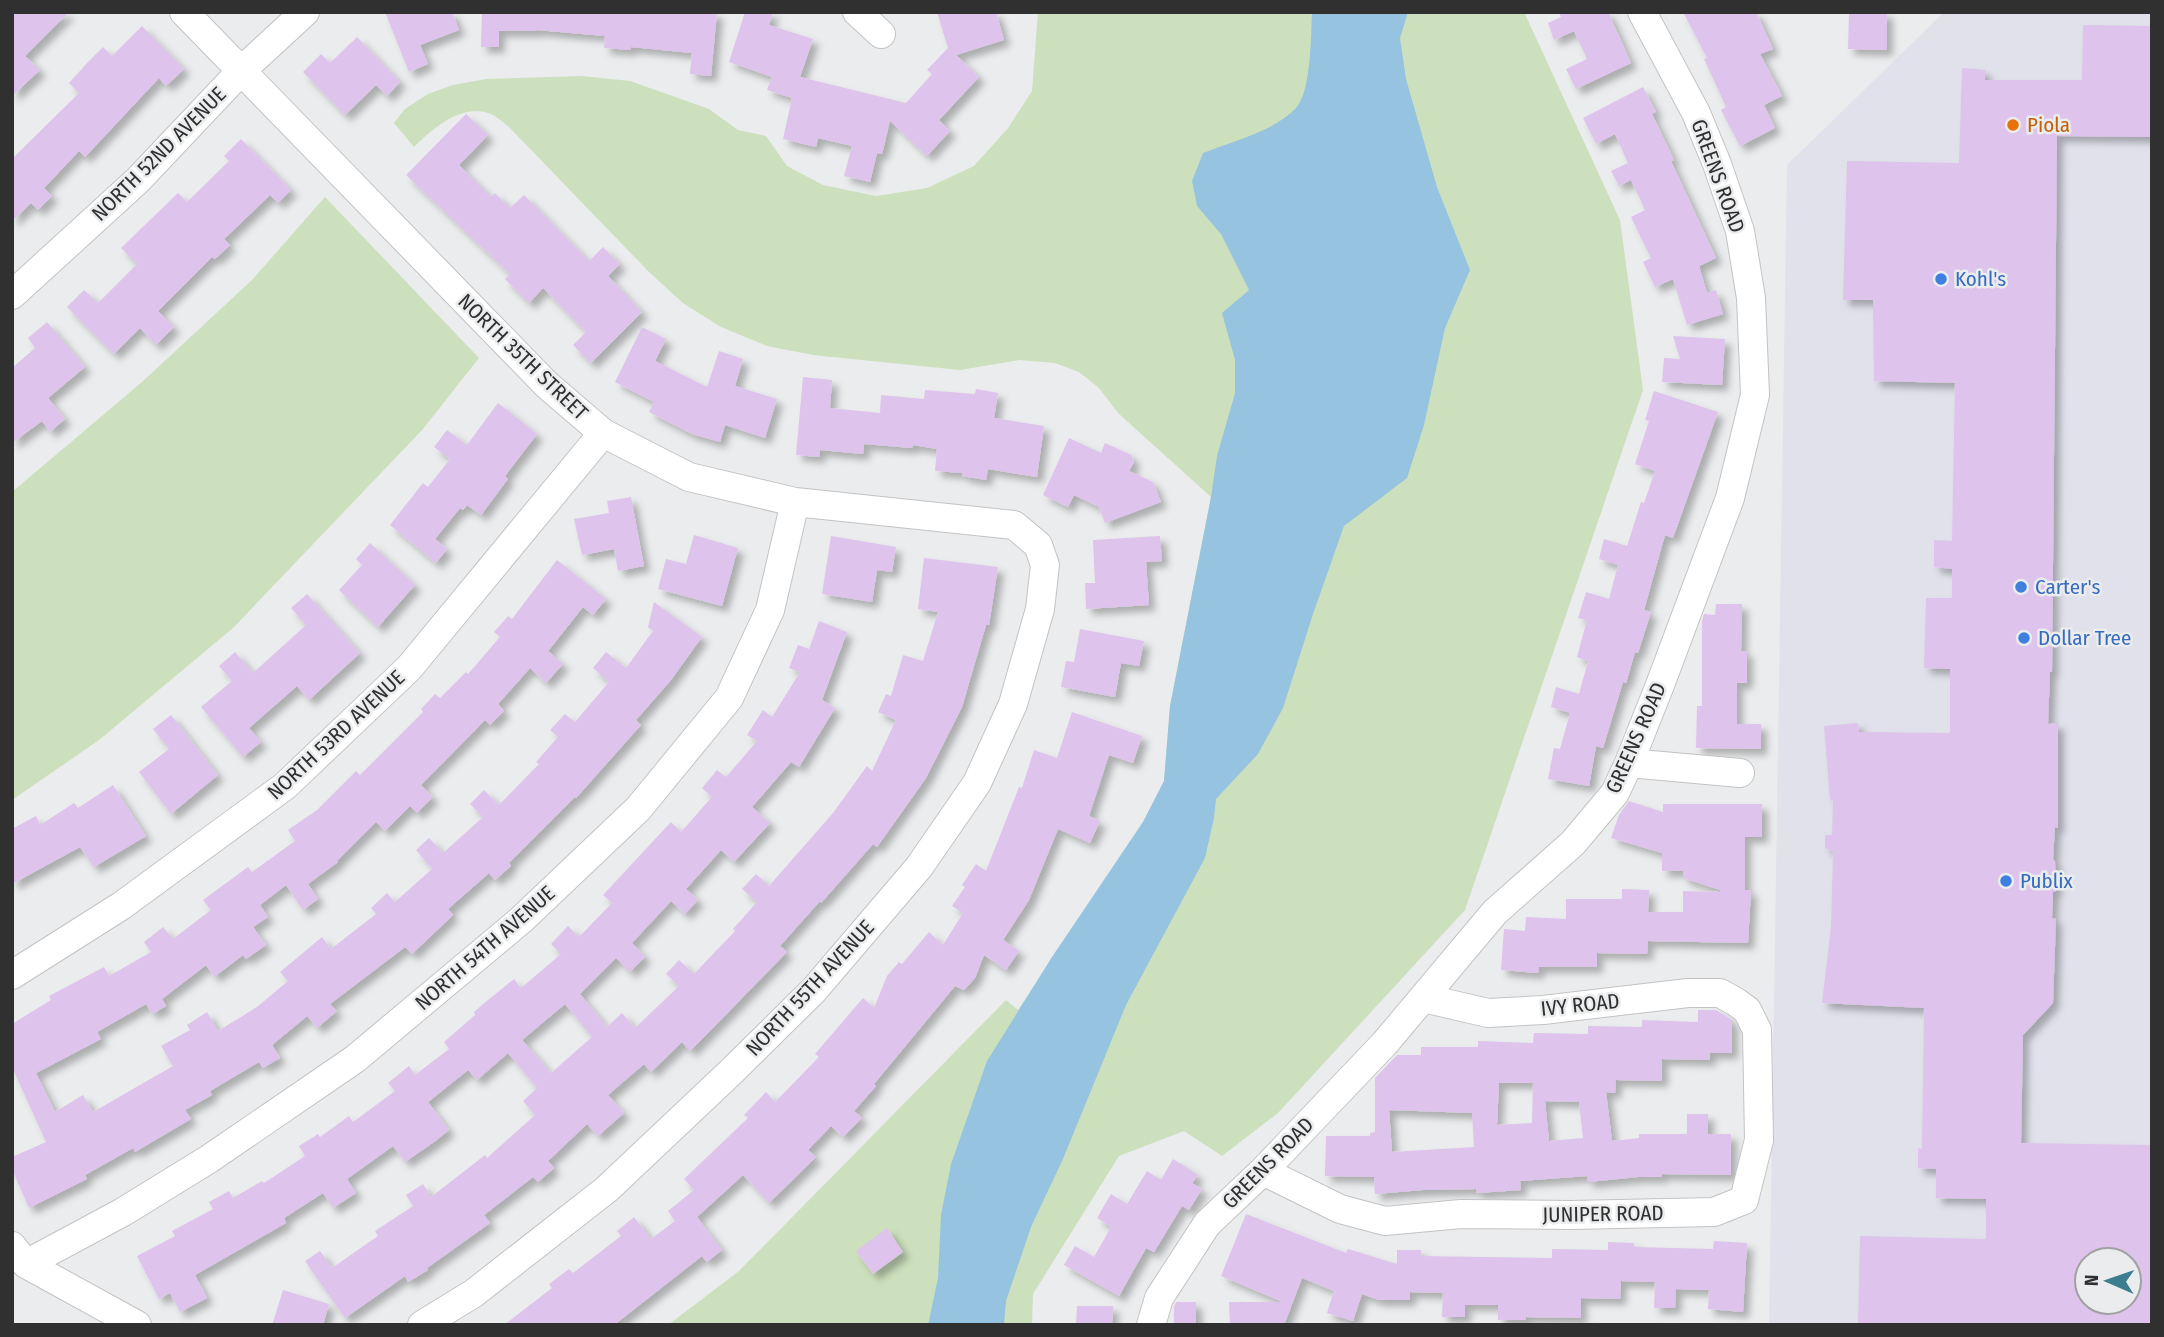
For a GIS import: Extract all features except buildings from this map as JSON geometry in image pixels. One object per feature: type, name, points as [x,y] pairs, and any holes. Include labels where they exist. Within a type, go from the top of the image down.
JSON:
[{"type":"street","name":"NORTH 35TH STREET","points":[[184,12],[547,385],[603,433],[689,477],[795,502],[1014,525],[1038,545]]},
{"type":"street","name":"NORTH 52ND AVENUE","points":[[12,295],[138,180],[241,71],[305,12]]},
{"type":"street","points":[[857,12],[880,34]]},
{"type":"street","name":"GREENS ROAD","points":[[1151,1325],[1159,1298],[1207,1224],[1263,1171],[1385,1043],[1495,912],[1573,843],[1615,793],[1629,763],[1730,498],[1755,395],[1751,298],[1740,231],[1696,113],[1642,12]]},
{"type":"street","name":"NORTH 53RD AVENUE","points":[[12,975],[121,906],[285,786],[409,667],[603,433]]},
{"type":"street","name":"NORTH 54TH AVENUE","points":[[19,1255],[123,1212],[209,1159],[355,1059],[521,920],[638,809],[729,698],[770,610],[795,502]]},
{"type":"street","name":"NORTH 55TH AVENUE","points":[[422,1325],[474,1293],[607,1189],[814,990],[919,867],[977,783],[1013,704],[1040,609],[1045,565],[1038,545]]},
{"type":"street","points":[[1629,763],[1740,773]]},
{"type":"street","name":"IVY ROAD","points":[[1423,998],[1488,1013],[1543,1010],[1688,993],[1720,993],[1736,1002]]},
{"type":"street","name":"JUNIPER ROAD","points":[[1263,1171],[1339,1209],[1385,1221],[1461,1214],[1571,1216],[1714,1212],[1744,1200],[1759,1140],[1757,1030],[1747,1010],[1736,1002]]},
{"type":"street","points":[[19,1255],[136,1325]]},
{"type":"shaded area","points":[[1944,12],[2152,12],[2152,1325],[1769,1325],[1787,165]]},
{"type":"green space","points":[[1038,12],[1524,12],[1620,220],[1643,390],[1465,910],[1278,1113],[1222,1156],[1184,1131],[1119,1156],[1033,1294],[1032,1325],[668,1325],[739,1271],[1006,1000],[1018,1010],[1143,822],[1164,781],[1170,706],[1211,497],[1118,413],[1099,388],[1079,372],[1055,363],[1019,360],[960,370],[813,355],[767,346],[721,327],[683,303],[649,272],[509,127],[491,114],[470,111],[459,114],[439,125],[414,147],[394,123],[405,109],[428,94],[453,85],[486,79],[582,76],[630,81],[709,109],[738,130],[766,136],[787,166],[823,185],[876,196],[927,188],[974,166],[1008,128],[1032,91]]},
{"type":"green space","points":[[325,197],[479,358],[423,429],[233,628],[99,740],[12,800],[12,492],[142,382],[252,280]]},
{"type":"water","points":[[1312,12],[1408,12],[1400,38],[1406,79],[1437,187],[1470,270],[1445,328],[1424,425],[1407,478],[1344,526],[1283,708],[1258,754],[1216,799],[1205,858],[1126,1005],[1063,1159],[1031,1227],[1006,1301],[1004,1325],[928,1325],[938,1278],[941,1215],[951,1164],[987,1061],[1052,957],[1143,822],[1164,781],[1170,706],[1217,456],[1235,393],[1235,360],[1222,313],[1249,290],[1221,234],[1197,206],[1192,181],[1203,153],[1264,130],[1296,108],[1305,89],[1307,77]]},
{"type":"place","name":"Piola","points":[[2013,125]]},
{"type":"place","name":"Kohl's","points":[[1941,279]]},
{"type":"place","name":"Carter's","points":[[2021,587]]},
{"type":"place","name":"Dollar Tree","points":[[2024,638]]},
{"type":"place","name":"Publix","points":[[2006,881]]}]
